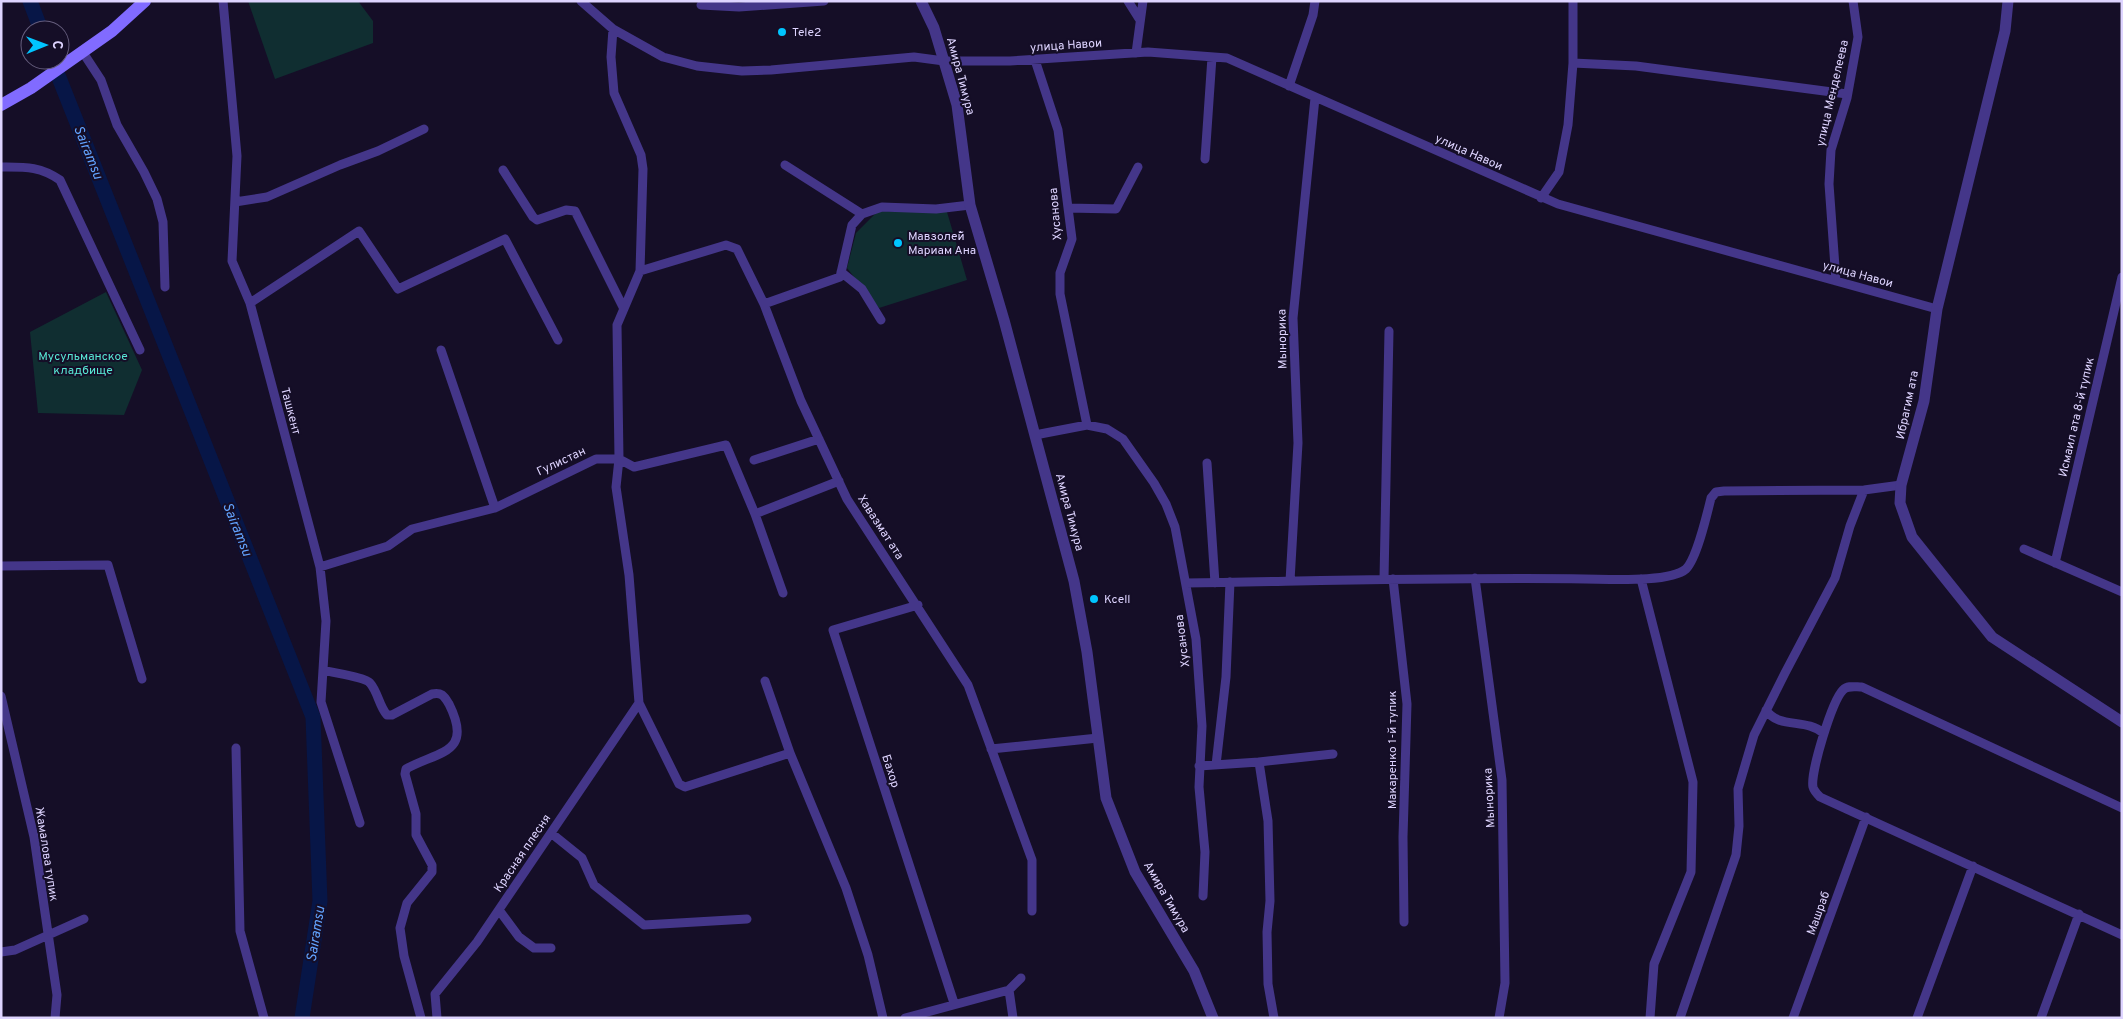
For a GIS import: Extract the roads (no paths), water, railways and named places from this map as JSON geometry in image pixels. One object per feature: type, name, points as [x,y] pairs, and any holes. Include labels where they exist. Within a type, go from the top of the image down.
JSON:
[{"type":"main road","points":[[1,105],[31,88],[69,59],[112,31],[145,1]]},
{"type":"street","name":"Ташкент","points":[[223,1],[237,156],[232,261],[250,303],[320,567],[326,621],[321,702],[360,823]]},
{"type":"street","name":"улица Навои","points":[[582,1],[613,28],[663,57],[697,66],[742,71],[914,57],[944,61],[1035,60],[1136,53],[1227,58],[1541,198],[1567,207],[1937,309]]},
{"type":"street","points":[[701,5],[739,7],[824,1]]},
{"type":"street","name":"Амира Тимура","points":[[921,1],[934,28],[957,105],[970,205],[1004,320],[1074,580],[1087,652],[1106,798],[1135,872],[1194,971],[1213,1018]]},
{"type":"street","points":[[1128,1],[1140,20]]},
{"type":"street","points":[[1136,53],[1143,1]]},
{"type":"street","points":[[1289,86],[1316,1]]},
{"type":"street","points":[[1541,198],[1559,172],[1568,125],[1573,64],[1573,1]]},
{"type":"street","name":"улица Менделеева","points":[[1836,281],[1829,184],[1831,150],[1848,94],[1858,37],[1852,1]]},
{"type":"street","name":"Ибрагим ата","points":[[2008,1],[2004,31],[1937,309],[1924,401],[1902,485],[1900,503],[1912,536],[1992,637],[2122,722]]},
{"type":"street","points":[[613,28],[611,57],[614,93],[642,161],[640,271],[616,325],[619,459],[616,487],[629,575],[639,703],[679,784],[685,787],[790,753]]},
{"type":"street","points":[[82,52],[101,80],[117,125],[157,199],[163,222],[165,287]]},
{"type":"street","points":[[1205,159],[1212,57]]},
{"type":"street","name":"Хусанова","points":[[1035,60],[1058,130],[1072,238],[1060,273],[1060,294],[1087,425]]},
{"type":"street","points":[[1573,64],[1636,66],[1848,94]]},
{"type":"street","name":"Мынорика","points":[[1290,581],[1298,443],[1293,318],[1316,98]]},
{"type":"street","points":[[235,202],[267,197],[340,165],[378,151],[424,129]]},
{"type":"street","points":[[785,165],[862,214]]},
{"type":"street","points":[[1068,208],[1116,209],[1138,166]]},
{"type":"street","points":[[1,167],[46,170],[60,180],[140,350]]},
{"type":"street","points":[[503,170],[533,217],[537,220],[566,210],[575,211],[623,307]]},
{"type":"street","points":[[764,304],[840,277],[852,225],[862,214],[882,207],[936,209],[970,205]]},
{"type":"street","points":[[250,303],[359,230],[398,289],[505,239],[558,340]]},
{"type":"street","name":"Хавазмат ата","points":[[640,271],[726,245],[737,249],[764,304],[801,401],[847,499],[968,685],[1032,860],[1032,911]]},
{"type":"street","points":[[841,272],[862,289],[881,320]]},
{"type":"street","name":"Исмаил ата 8-й тупик","points":[[2055,563],[2122,277]]},
{"type":"street","name":"Макаренко 1-й тупик","points":[[1389,331],[1388,579],[1406,704],[1403,837],[1404,922]]},
{"type":"street","points":[[441,350],[495,508]]},
{"type":"street","name":"Хусанова","points":[[1035,435],[1087,425],[1107,429],[1123,440],[1154,483],[1166,504],[1175,527],[1186,583],[1197,658],[1202,726],[1199,788],[1205,852],[1203,896]]},
{"type":"street","points":[[754,460],[819,440]]},
{"type":"street","name":"Гулистан","points":[[320,567],[388,546],[412,529],[495,508],[596,459],[619,459],[634,467],[726,445],[755,514],[783,593]]},
{"type":"street","points":[[1207,463],[1215,583]]},
{"type":"street","points":[[755,514],[839,481]]},
{"type":"street","points":[[1186,583],[1475,578],[1641,579],[1672,575],[1685,569],[1693,559],[1712,498],[1716,492],[1864,490],[1902,485]]},
{"type":"street","points":[[1680,1018],[1736,855],[1739,826],[1738,790],[1754,735],[1835,578],[1850,526],[1864,490]]},
{"type":"street","points":[[2024,549],[2122,592]]},
{"type":"street","points":[[1,566],[108,565],[142,679]]},
{"type":"street","name":"Мынорика","points":[[1475,578],[1502,780],[1505,983],[1499,1018]]},
{"type":"street","points":[[1641,579],[1693,782],[1691,872],[1654,964],[1650,1018]]},
{"type":"street","points":[[1216,765],[1226,677],[1230,582]]},
{"type":"street","name":"Бахор","points":[[918,606],[833,630],[954,1003]]},
{"type":"street","points":[[323,670],[343,676],[362,678],[369,682],[387,715],[392,715],[439,692],[444,696],[458,729],[455,742],[443,754],[406,769],[404,774],[416,814],[416,835],[432,865],[432,872],[407,903],[400,928],[404,956],[421,1018]]},
{"type":"street","points":[[765,682],[790,753],[846,888],[868,955],[883,1018]]},
{"type":"street","points":[[2122,808],[1862,687],[1851,686],[1842,691],[1824,732],[1813,781],[1813,790],[1820,797],[2122,935]]},
{"type":"street","name":"Жамалова тупик","points":[[1,696],[34,837],[47,937],[57,995],[55,1018]]},
{"type":"street","name":"Красная плесня","points":[[438,1018],[436,994],[477,942],[639,703]]},
{"type":"street","points":[[1766,710],[1771,718],[1810,724],[1824,732]]},
{"type":"street","points":[[991,749],[1098,738]]},
{"type":"street","points":[[236,748],[240,931],[264,1018]]},
{"type":"street","points":[[1199,766],[1334,754]]},
{"type":"street","points":[[1259,762],[1268,821],[1270,901],[1267,932],[1268,984],[1274,1018]]},
{"type":"street","name":"Машраб","points":[[1793,1018],[1866,817]]},
{"type":"street","points":[[551,833],[582,858],[594,885],[644,925],[747,919]]},
{"type":"street","points":[[1917,1018],[1973,866]]},
{"type":"street","points":[[499,910],[519,937],[534,948],[551,948]]},
{"type":"street","points":[[2042,1018],[2079,914]]},
{"type":"street","points":[[1,952],[15,950],[84,920]]},
{"type":"street","points":[[905,1018],[954,1003],[1009,990],[1021,978]]},
{"type":"street","points":[[1009,990],[1013,1018]]},
{"type":"waterway","name":"Sairamsu","points":[[30,1],[37,20]]},
{"type":"waterway","name":"Sairamsu","points":[[56,70],[313,717],[320,901],[302,1018]]},
{"type":"place","name":"Tele2","points":[[782,32]]},
{"type":"place","name":"Мавзоле́й Мариам Ана","points":[[898,243]]},
{"type":"place","name":"Kcell","points":[[1094,599]]},
{"type":"park label","name":"Мусульманское кладбище","points":[[83,363]]}]
